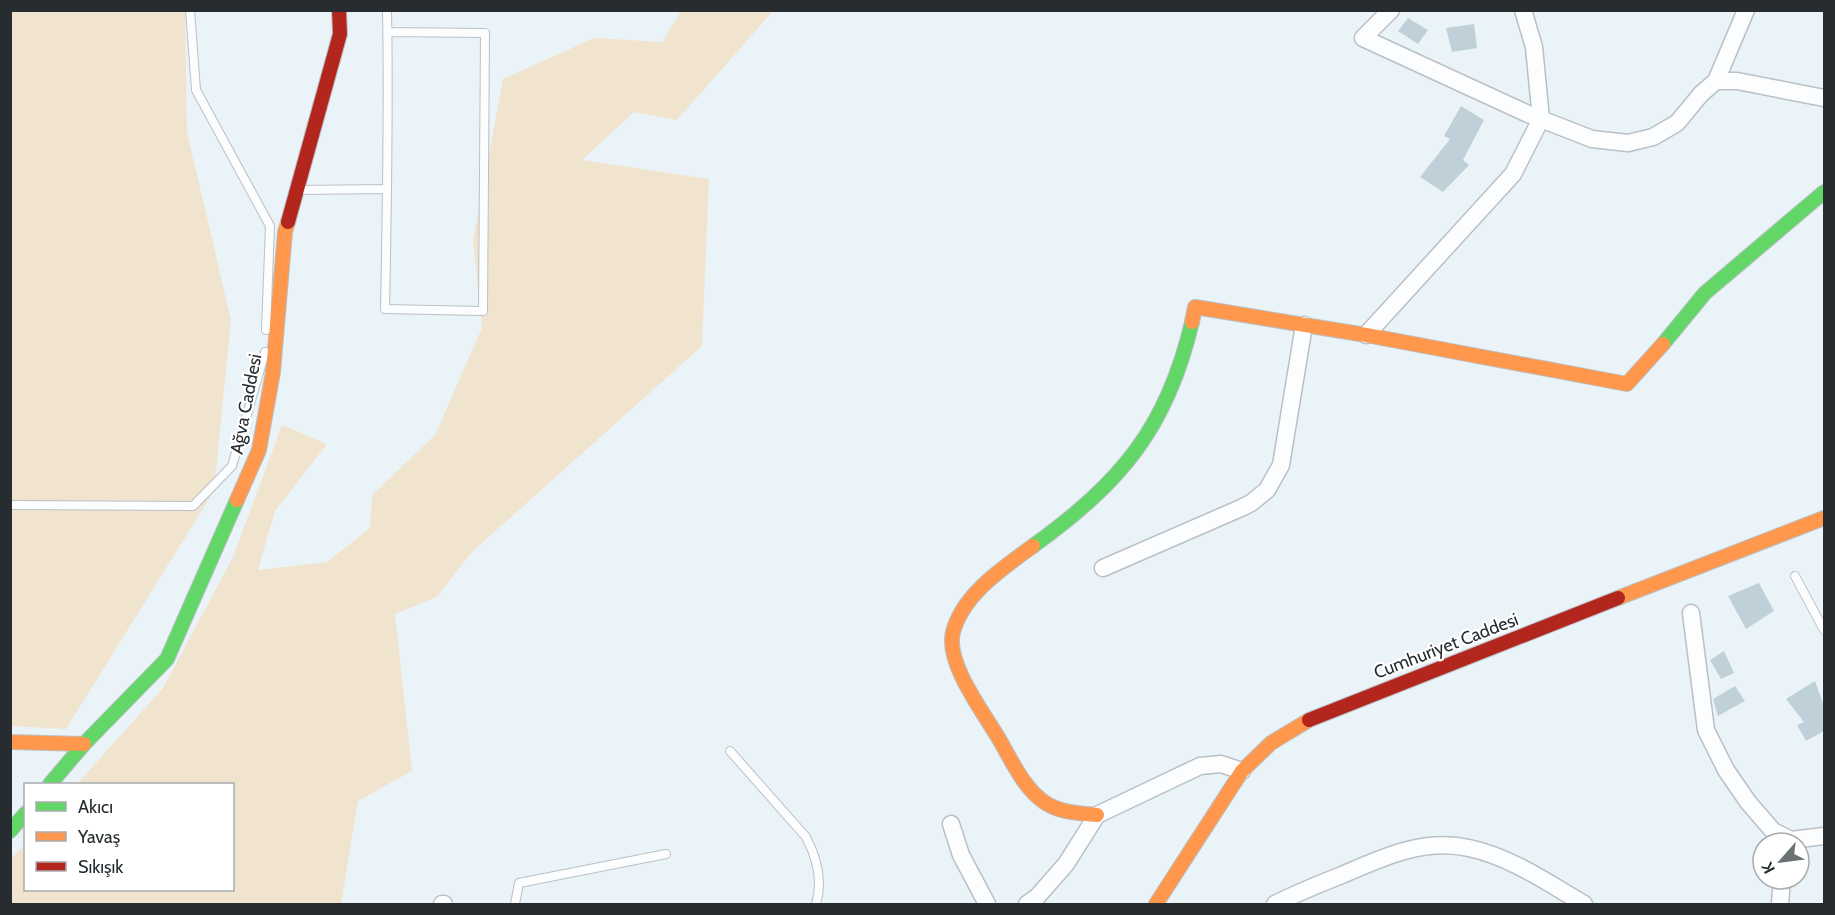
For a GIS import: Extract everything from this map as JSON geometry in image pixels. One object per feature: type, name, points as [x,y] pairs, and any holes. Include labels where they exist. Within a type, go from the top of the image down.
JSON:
[{"type":"street","name":"Ağva Caddesi","points":[[51,783],[84,744],[167,659],[259,450],[273,372],[285,232],[340,34],[339,10]]},
{"type":"street","points":[[1391,10],[1363,38],[1541,119],[1592,139],[1628,143],[1653,137],[1677,123],[1701,94],[1716,81],[1746,10]]},
{"type":"street","points":[[1366,335],[1513,174],[1541,119],[1534,47],[1523,10]]},
{"type":"street","points":[[1716,81],[1737,81],[1824,98]]},
{"type":"street","points":[[1097,815],[1053,807],[1039,798],[1021,775],[954,658],[952,636],[960,611],[988,581],[1052,533],[1093,498],[1140,446],[1172,387],[1182,361],[1195,307],[1366,335],[1627,384],[1705,293],[1824,192]]},
{"type":"street","points":[[1103,568],[1251,503],[1267,490],[1278,474],[1283,456],[1304,325]]},
{"type":"street","name":"Cumhuriyet Caddesi","points":[[1156,904],[1242,771],[1253,756],[1274,738],[1329,711],[1824,518]]},
{"type":"street","points":[[1691,613],[1706,730],[1726,770],[1748,802],[1773,831]]},
{"type":"street","points":[[10,741],[84,744]]},
{"type":"street","points":[[1027,904],[1066,864],[1097,815],[1200,766],[1221,764],[1242,771]]},
{"type":"street","points":[[10,831],[24,815]]},
{"type":"street","points":[[951,824],[961,855],[987,904]]},
{"type":"street","points":[[1275,904],[1387,855],[1429,845],[1468,848],[1504,859],[1584,904]]},
{"type":"lane","points":[[10,505],[193,506],[232,466],[265,355],[270,226],[196,90],[190,10]]},
{"type":"lane","points":[[387,10],[385,309],[483,311],[485,33],[387,32]]},
{"type":"lane","points":[[297,190],[387,189]]},
{"type":"lane","points":[[1795,576],[1824,630]]},
{"type":"lane","points":[[730,752],[806,837],[819,874],[816,904]]},
{"type":"lane","points":[[515,904],[519,883],[666,854]]},
{"type":"shaded area","points":[[10,11],[185,11],[187,132],[231,320],[214,491],[66,729],[11,726]]},
{"type":"shaded area","points":[[681,11],[773,11],[677,120],[634,112],[582,160],[709,179],[702,346],[472,552],[437,597],[395,614],[412,771],[358,801],[341,904],[11,904],[10,859],[24,846],[24,891],[234,891],[234,783],[78,783],[163,688],[233,557],[282,425],[327,444],[275,511],[258,570],[327,562],[370,528],[372,495],[435,435],[482,328],[473,240],[503,79],[594,38],[662,42]]},
{"type":"building","points":[[1408,18],[1428,30],[1418,44],[1398,31]]},
{"type":"building","points":[[1474,24],[1477,48],[1452,52],[1446,28]]},
{"type":"building","points":[[1461,106],[1484,120],[1463,160],[1469,165],[1443,192],[1420,177],[1450,139],[1444,136]]},
{"type":"building","points":[[1759,583],[1774,611],[1746,629],[1728,596]]},
{"type":"building","points":[[1724,651],[1734,673],[1721,679],[1710,660]]},
{"type":"building","points":[[1815,681],[1824,706],[1824,731],[1806,741],[1797,725],[1804,722],[1786,699]]},
{"type":"building","points":[[1735,686],[1745,701],[1718,716],[1713,699]]},
{"type":"traffic: fast","points":[[1663,344],[1705,293],[1824,192]]},
{"type":"traffic: fast","points":[[1033,546],[1091,499],[1115,476],[1136,450],[1154,423],[1169,393],[1182,360],[1192,322]]},
{"type":"traffic: fast","points":[[51,783],[84,744],[167,659],[237,500]]},
{"type":"traffic: fast","points":[[10,831],[24,815]]},
{"type":"traffic: slow","points":[[237,500],[259,450],[273,372],[285,232],[288,222]]},
{"type":"traffic: slow","points":[[1192,322],[1195,307],[1366,335],[1627,384],[1663,344]]},
{"type":"traffic: slow","points":[[1618,598],[1824,518]]},
{"type":"traffic: slow","points":[[1033,546],[985,583],[966,606],[953,632],[952,644],[955,658],[967,687],[1018,773],[1030,789],[1044,802],[1056,808],[1097,815]]},
{"type":"traffic: slow","points":[[1156,904],[1242,771],[1271,743],[1309,720]]},
{"type":"traffic: slow","points":[[10,742],[84,744]]},
{"type":"traffic: jam","points":[[288,222],[340,34],[339,10]]},
{"type":"traffic: jam","points":[[1309,720],[1618,598]]}]
